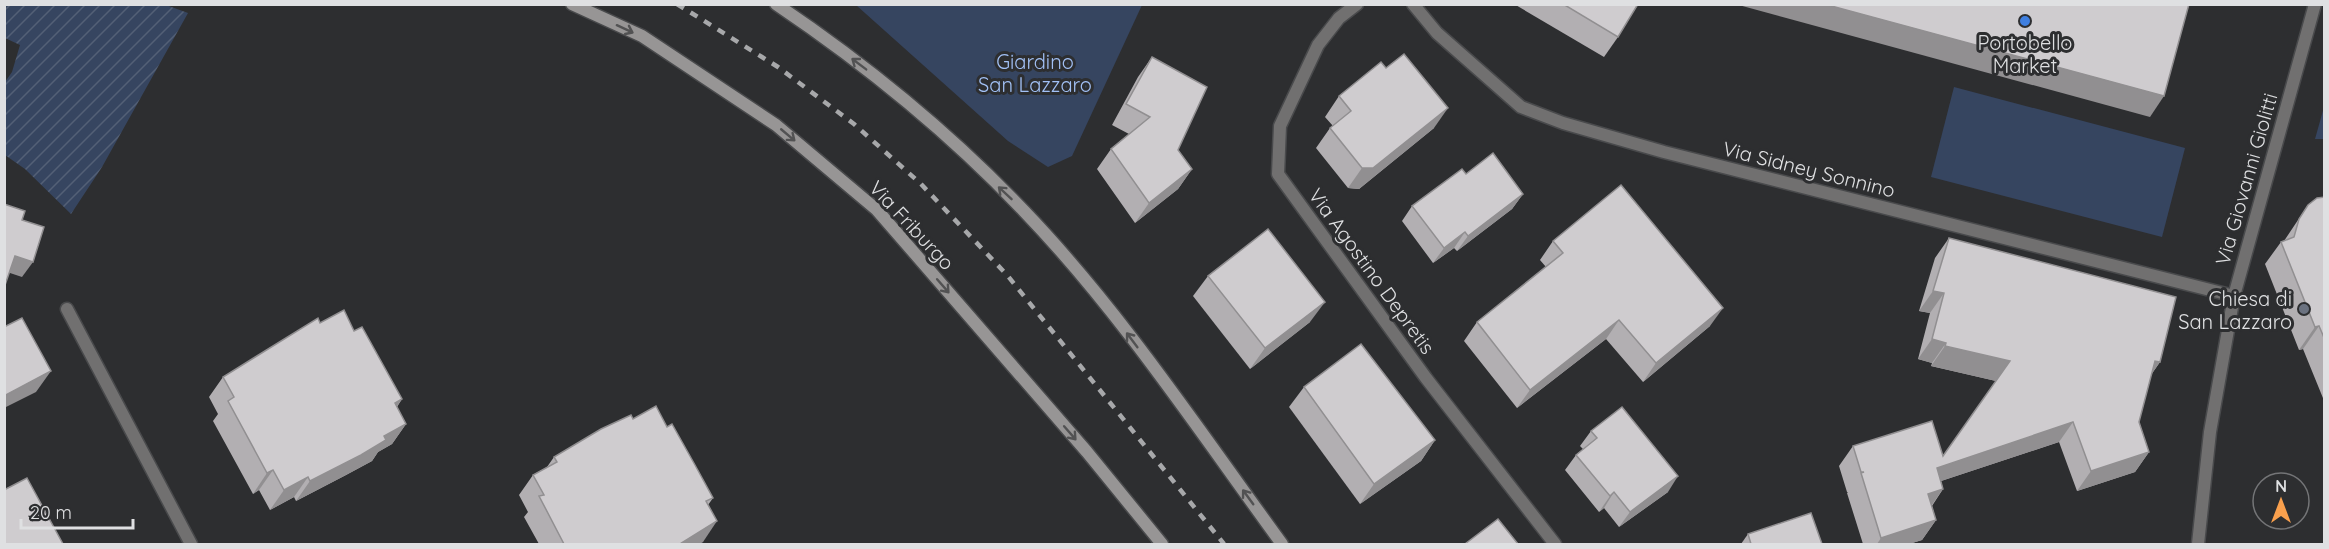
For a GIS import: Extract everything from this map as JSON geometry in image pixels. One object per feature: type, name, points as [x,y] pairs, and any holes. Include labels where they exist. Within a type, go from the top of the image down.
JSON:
[{"type":"street","name":"Via Friburgo","points":[[572,4],[642,36],[776,125],[877,210],[1087,452],[1162,544]]},
{"type":"street","points":[[776,4],[882,81],[1024,211],[1103,303],[1282,544]]},
{"type":"street","name":"Via Agostino Depretis","points":[[1358,4],[1339,18],[1318,45],[1280,126],[1278,174],[1426,378],[1554,544]]},
{"type":"street","name":"Via Sidney Sonnino","points":[[1413,4],[1437,33],[1521,107],[1563,123],[1676,155],[2234,296]]},
{"type":"street","name":"Via Giovanni Giolitti","points":[[2198,544],[2210,432],[2234,296],[2315,4]]},
{"type":"street","points":[[67,309],[191,544]]},
{"type":"green space","points":[[5,4],[166,5],[188,13],[102,167],[71,214],[25,169],[5,155],[5,82],[12,72],[20,45],[5,38]]},
{"type":"green space","name":"Giardino San Lazzaro","points":[[856,5],[1142,5],[1072,156],[1048,167],[1008,141]]},
{"type":"green space","points":[[1954,87],[2185,148],[2162,237],[1931,177]]},
{"type":"green space","points":[[2324,107],[2324,139],[2315,139]]},
{"type":"building","points":[[1563,4],[1638,4],[1618,37]]},
{"type":"building","points":[[1824,4],[2189,4],[2164,96]]},
{"type":"building","points":[[1404,54],[1448,108],[1373,168],[1362,168],[1330,128],[1351,111],[1339,96],[1381,62],[1386,68]]},
{"type":"building","points":[[1152,57],[1207,87],[1178,150],[1192,169],[1149,203],[1111,149],[1150,117],[1126,104]]},
{"type":"building","points":[[1493,153],[1523,194],[1468,236],[1465,232],[1444,248],[1412,206],[1462,169],[1466,174]]},
{"type":"building","points":[[1621,185],[1723,308],[1656,363],[1619,320],[1530,390],[1477,322],[1563,253],[1553,241]]},
{"type":"building","points":[[2325,197],[2325,340],[2319,326],[2315,327],[2281,242],[2294,237],[2299,219],[2308,205],[2317,198]]},
{"type":"building","points":[[4,204],[25,211],[22,220],[44,227],[33,262],[15,256],[4,288]]},
{"type":"building","points":[[1268,229],[1325,302],[1265,348],[1208,276]]},
{"type":"building","points":[[1949,238],[2176,297],[2160,362],[2155,361],[2139,422],[2149,452],[2091,471],[2073,422],[1937,468],[1943,489],[1928,494],[1936,520],[1881,538],[1861,473],[1864,472],[1861,472],[1853,446],[1932,421],[1943,456],[2010,361],[1945,346],[1946,343],[1932,339],[1944,293],[1933,291]]},
{"type":"building","points":[[344,310],[354,331],[362,327],[402,399],[395,403],[406,424],[384,436],[386,440],[361,455],[310,481],[308,477],[284,490],[273,470],[267,473],[228,401],[234,397],[223,377],[318,318],[320,323]]},
{"type":"building","points":[[22,318],[51,371],[4,396],[4,327]]},
{"type":"building","points":[[1361,344],[1435,440],[1374,484],[1304,387]]},
{"type":"building","points":[[656,406],[667,427],[672,424],[713,498],[706,501],[717,521],[680,544],[564,544],[539,496],[544,495],[533,475],[557,462],[554,457],[601,429],[631,415],[633,419]]},
{"type":"building","points":[[1622,407],[1678,476],[1630,512],[1614,492],[1610,496],[1576,455],[1597,438],[1591,431]]},
{"type":"building","points":[[27,478],[63,544],[4,544],[4,490]]},
{"type":"building","points":[[1811,513],[1822,544],[1751,544],[1748,534]]},
{"type":"building","points":[[1498,519],[1518,544],[1465,544]]},
{"type":"railway","points":[[677,4],[778,67],[854,124],[921,184],[1007,275],[1224,544]]},
{"type":"place","name":"Portobello Market","points":[[2025,21]]},
{"type":"place","name":"Chiesa di San Lazzaro","points":[[2304,309]]}]
